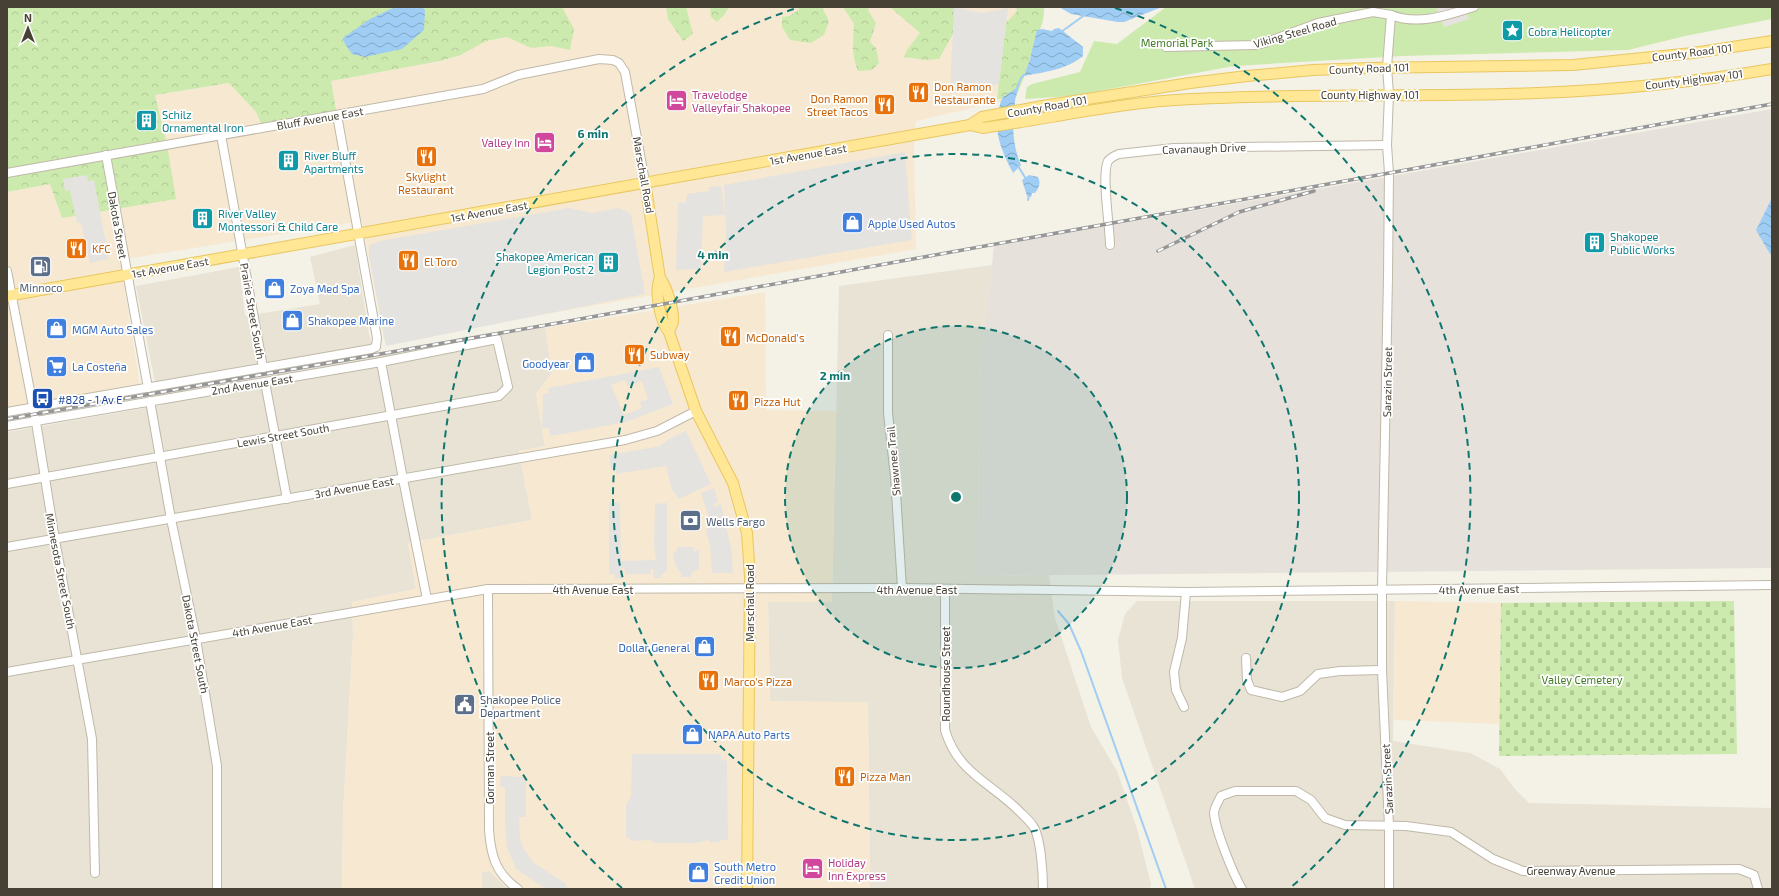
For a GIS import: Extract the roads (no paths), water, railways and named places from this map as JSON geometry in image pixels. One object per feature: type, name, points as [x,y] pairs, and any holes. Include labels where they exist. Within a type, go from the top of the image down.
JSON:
[{"type":"main road","name":"County Road 101","points":[[970,125],[982,117],[1042,106],[1190,83],[1247,76],[1313,70],[1387,67],[1552,66],[1601,63],[1693,53],[1772,41]]},
{"type":"main road","name":"County Highway 101","points":[[970,125],[983,128],[991,127],[1099,108],[1168,100],[1241,96],[1536,93],[1616,89],[1682,82],[1772,69]]},
{"type":"main road","name":"1st Avenue East","points":[[9,295],[970,125]]},
{"type":"main road","name":"Marschall Road","points":[[645,182],[660,278],[656,286],[663,325],[669,332],[696,411],[733,483],[747,533],[749,589],[747,889]]},
{"type":"street","name":"Viking Steel Road","points":[[1166,47],[1254,45],[1264,43],[1318,23],[1373,12],[1409,20],[1427,20],[1474,7]]},
{"type":"street","points":[[1389,94],[1387,67],[1390,15]]},
{"type":"street","name":"Bluff Avenue East","points":[[7,173],[482,89],[518,75],[599,59],[613,60],[619,63],[625,72]]},
{"type":"street","name":"Marschall Road","points":[[625,72],[645,182]]},
{"type":"street","name":"Sarazin Street","points":[[1389,94],[1387,145],[1389,173],[1388,270],[1382,590],[1382,670],[1389,826],[1389,889]]},
{"type":"street","points":[[337,115],[358,234]]},
{"type":"street","name":"Prairie Street South","points":[[220,135],[263,368]]},
{"type":"street","name":"Cavanaugh Drive","points":[[1110,245],[1106,169],[1111,157],[1119,154],[1182,147],[1387,145]]},
{"type":"street","name":"Dakota Street","points":[[106,155],[148,388]]},
{"type":"street","name":"2nd Avenue East","points":[[7,412],[376,347],[377,338],[358,234]]},
{"type":"street","name":"Minnesota Street South","points":[[7,271],[9,295],[36,422],[54,540],[79,660],[93,746],[94,874]]},
{"type":"street","name":"Shawnee Trail","points":[[888,335],[888,414],[895,484],[902,588]]},
{"type":"street","name":"2nd Avenue East","points":[[7,426],[381,362],[497,339]]},
{"type":"street","name":"Lewis Street South","points":[[7,484],[499,396],[508,387],[497,339]]},
{"type":"street","points":[[381,362],[427,599]]},
{"type":"street","points":[[265,382],[287,499]]},
{"type":"street","name":"Dakota Street South","points":[[150,401],[171,519],[196,639],[218,766],[217,889]]},
{"type":"street","name":"3rd Avenue East","points":[[7,547],[625,440],[657,431],[696,411]]},
{"type":"street","name":"4th Avenue East","points":[[7,672],[488,589],[902,588],[1186,592],[1772,585]]},
{"type":"street","name":"Gorman Street","points":[[488,589],[488,830],[491,854],[499,869],[511,884],[518,889]]},
{"type":"street","name":"Roundhouse Street","points":[[945,589],[945,730],[950,746],[963,764],[984,783],[1011,803],[1034,826],[1043,863],[1043,889]]},
{"type":"street","points":[[1184,707],[1176,690],[1174,672],[1182,638],[1186,592]]},
{"type":"street","points":[[1246,658],[1247,680],[1251,690],[1282,697],[1300,691],[1318,674],[1340,671],[1382,670]]},
{"type":"street","name":"Greenway Avenue","points":[[1242,889],[1236,879],[1218,833],[1214,811],[1221,796],[1235,791],[1296,791],[1311,800],[1325,818],[1345,825],[1406,826],[1451,832],[1493,859],[1523,871],[1739,869],[1754,875],[1758,889]]},
{"type":"water","points":[[395,7],[422,7],[425,10],[424,30],[402,49],[365,57],[352,54],[343,38],[370,19]]},
{"type":"water","points":[[1059,7],[1162,7],[1124,22],[1118,22],[1071,14]]},
{"type":"water","points":[[1059,28],[1083,47],[1083,56],[1062,67],[1047,72],[1024,76],[1037,30],[1042,29],[1052,31]]},
{"type":"water","points":[[1018,87],[1015,100],[1013,126],[1014,142],[1021,165],[1013,173],[1001,147],[997,130],[997,121],[998,111],[1003,97]]},
{"type":"water","points":[[1029,175],[1038,177],[1039,181],[1038,189],[1035,193],[1032,193],[1031,197],[1027,196],[1022,180]]},
{"type":"water","points":[[1772,198],[1772,253],[1770,254],[1756,230]]},
{"type":"waterway","points":[[1061,32],[1086,14]]},
{"type":"waterway","points":[[1017,88],[1021,78],[1024,75]]},
{"type":"waterway","points":[[1018,166],[1026,179]]},
{"type":"waterway","points":[[1028,200],[1029,195]]},
{"type":"waterway","points":[[1058,611],[1069,624],[1081,651],[1166,889]]},
{"type":"railway","points":[[7,419],[558,323],[1772,104]]},
{"type":"railway","points":[[1158,251],[1239,212],[1314,191]]},
{"type":"place","name":"Cobra Helicopter","points":[[1513,31]]},
{"type":"place","name":"Don Ramon Restaurante","points":[[919,92]]},
{"type":"place","name":"Travelodge Valleyfair Shakopee","points":[[676,100]]},
{"type":"place","name":"Don Ramon Street Tacos","points":[[884,104]]},
{"type":"place","name":"Schilz Ornamental Iron","points":[[146,120]]},
{"type":"place","name":"Valley Inn","points":[[545,142]]},
{"type":"place","name":"Skylight Restaurant","points":[[426,156]]},
{"type":"place","name":"River Bluff Apartments","points":[[289,161]]},
{"type":"place","name":"River Valley Montessori & Child Care","points":[[202,219]]},
{"type":"place","name":"Apple Used Autos","points":[[852,223]]},
{"type":"place","name":"Shakopee Public Works","points":[[1595,242]]},
{"type":"place","name":"KFC","points":[[77,248]]},
{"type":"place","name":"El Toro","points":[[409,261]]},
{"type":"place","name":"Shakopee American Legion Post 2","points":[[609,262]]},
{"type":"place","name":"Minnoco","points":[[41,267]]},
{"type":"place","name":"Zoya Med Spa","points":[[274,288]]},
{"type":"place","name":"Shakopee Marine","points":[[293,320]]},
{"type":"place","name":"MGM Auto Sales","points":[[56,329]]},
{"type":"place","name":"McDonald's","points":[[730,337]]},
{"type":"place","name":"Subway","points":[[635,354]]},
{"type":"place","name":"Goodyear","points":[[585,363]]},
{"type":"place","name":"La Costeña","points":[[56,366]]},
{"type":"place","name":"#828 - 1 Av E","points":[[42,399]]},
{"type":"place","name":"Pizza Hut","points":[[739,401]]},
{"type":"place","name":"Wells Fargo","points":[[690,521]]},
{"type":"place","name":"Dollar General","points":[[705,647]]},
{"type":"place","name":"Marco's Pizza","points":[[708,681]]},
{"type":"place","name":"Shakopee Police Department","points":[[464,705]]},
{"type":"place","name":"NAPA Auto Parts","points":[[693,734]]},
{"type":"place","name":"Pizza Man","points":[[845,776]]},
{"type":"place","name":"Holiday Inn Express","points":[[812,868]]},
{"type":"place","name":"South Metro Credit Union","points":[[699,872]]},
{"type":"park label","name":"Memorial Park","points":[[1177,42]]},
{"type":"park label","name":"Valley Cemetery","points":[[1582,679]]}]
